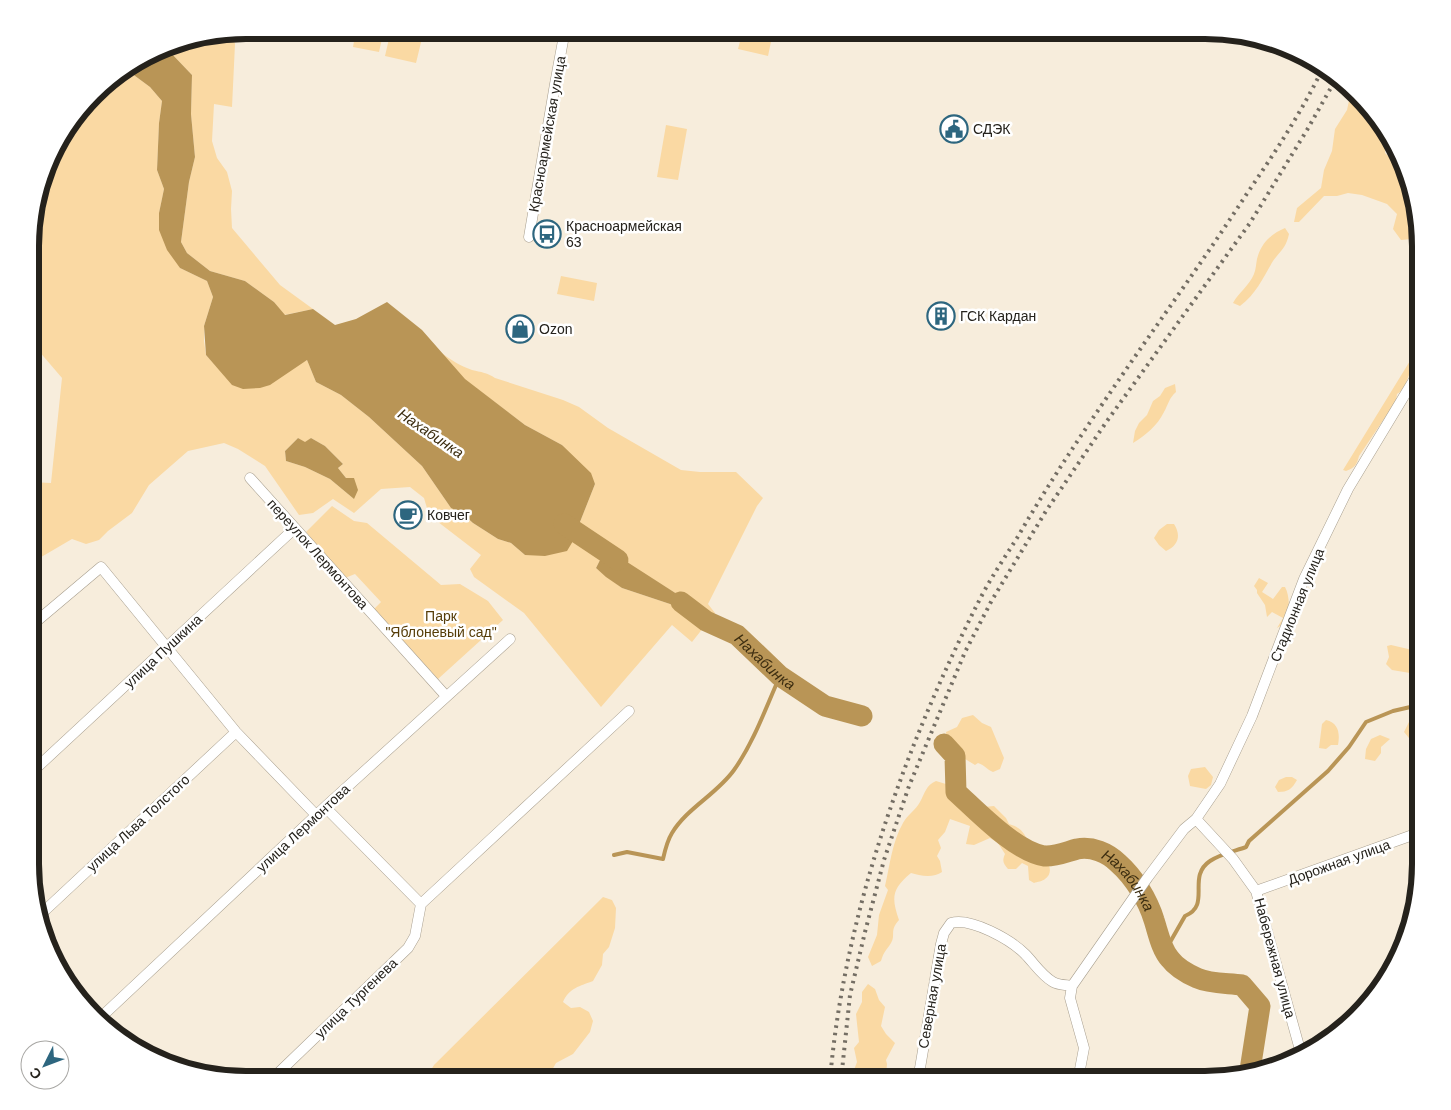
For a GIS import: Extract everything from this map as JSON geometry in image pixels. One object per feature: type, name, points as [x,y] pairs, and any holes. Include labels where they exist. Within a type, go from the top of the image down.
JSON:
[{"type":"street","name":"Красноармейская улица","points":[[529,237],[563,39]]},
{"type":"street","name":"Стадионная улица","points":[[1072,986],[1148,877],[1184,829],[1196,820],[1220,784],[1268,677],[1304,579],[1348,489],[1412,383]]},
{"type":"street","name":"переулок Лермонтова","points":[[250,478],[446,696]]},
{"type":"street","name":"улица Пушкина","points":[[39,766],[295,528]]},
{"type":"street","points":[[39,619],[101,567],[236,732],[316,816]]},
{"type":"street","name":"улица Лермонтова","points":[[103,1015],[324,807],[510,640]]},
{"type":"street","points":[[324,807],[422,904],[629,711]]},
{"type":"street","name":"улица Льва Толстого","points":[[44,911],[236,732]]},
{"type":"street","name":"Набережная улица","points":[[1196,820],[1233,859],[1256,891],[1300,1049]]},
{"type":"street","name":"Дорожная улица","points":[[1256,891],[1412,835]]},
{"type":"street","name":"улица Тургенева","points":[[280,1071],[408,948],[415,936],[422,904]]},
{"type":"street","name":"Северная улица","points":[[920,1071],[941,944],[951,923],[960,922],[983,928],[1008,940],[1026,954],[1040,971],[1054,982],[1072,986]]},
{"type":"street","points":[[1072,986],[1070,998],[1084,1048],[1080,1071]]},
{"type":"green space","points":[[234,39],[232,107],[214,104],[212,141],[217,158],[227,172],[232,191],[232,228],[280,285],[313,309],[284,315],[274,302],[245,281],[210,271],[187,253],[181,242],[189,182],[195,157],[191,114],[192,75],[171,53],[205,43]]},
{"type":"green space","points":[[354,39],[382,39],[379,52],[353,47]]},
{"type":"green space","points":[[389,39],[422,39],[416,63],[385,56]]},
{"type":"green space","points":[[741,39],[772,39],[768,56],[738,49]]},
{"type":"green space","points":[[132,73],[150,87],[162,101],[157,170],[164,189],[159,213],[180,268],[207,281],[213,297],[204,326],[204,341],[206,355],[216,366],[301,363],[307,360],[316,382],[341,395],[369,417],[422,466],[451,508],[463,514],[473,523],[498,539],[511,543],[525,555],[576,536],[587,543],[590,538],[578,527],[595,484],[562,445],[525,425],[464,379],[440,352],[472,370],[579,407],[608,428],[681,470],[736,472],[763,498],[757,506],[708,604],[715,613],[692,642],[672,625],[601,707],[524,613],[474,577],[470,569],[481,555],[429,515],[424,498],[410,487],[381,489],[354,513],[333,499],[313,513],[299,515],[265,466],[238,449],[224,443],[188,451],[149,485],[132,513],[99,540],[86,544],[72,539],[39,558],[39,482],[51,483],[62,378],[39,351],[39,232],[43,205],[54,166],[66,142],[99,99]],"holes":[[[298,438],[305,443],[311,438],[325,446],[343,464],[338,468],[346,478],[354,499],[330,479],[305,467],[286,461],[285,451]],[[603,554],[651,578],[680,596],[700,621],[679,607],[622,588],[596,568]]]},
{"type":"green space","points":[[1350,97],[1370,120],[1385,142],[1385,153],[1395,163],[1405,192],[1412,239],[1401,240],[1393,229],[1397,214],[1387,204],[1362,195],[1348,193],[1337,196],[1324,196],[1299,222],[1294,222],[1297,208],[1321,188],[1324,170],[1332,151],[1335,129],[1347,110]]},
{"type":"green space","points":[[666,125],[687,129],[678,180],[657,177]]},
{"type":"green space","points":[[1285,228],[1289,234],[1286,243],[1259,285],[1240,306],[1233,303],[1252,278],[1259,253],[1264,244],[1271,236]]},
{"type":"green space","points":[[561,276],[597,283],[594,301],[557,294]]},
{"type":"green space","points":[[1412,358],[1412,369],[1403,390],[1397,394],[1396,401],[1352,469],[1343,470]]},
{"type":"green space","points":[[1175,384],[1176,392],[1170,399],[1158,422],[1133,443],[1135,431],[1139,423],[1147,415],[1153,401],[1160,396],[1165,388]]},
{"type":"green space","name":"Парк \"Яблоневый сад\"","points":[[332,506],[354,521],[367,523],[441,585],[460,584],[488,601],[503,620],[438,679],[374,609],[381,602],[355,574],[345,578],[306,532]]},
{"type":"green space","points":[[1167,524],[1174,524],[1178,532],[1178,539],[1174,546],[1166,551],[1154,538],[1159,530]]},
{"type":"green space","points":[[1259,578],[1268,583],[1262,592],[1273,599],[1282,587],[1285,587],[1287,592],[1289,603],[1287,615],[1282,625],[1277,628],[1283,618],[1272,612],[1267,617],[1265,605],[1254,586]]},
{"type":"green space","points":[[1391,645],[1412,650],[1412,678],[1410,673],[1392,670],[1386,664],[1389,657],[1387,646]]},
{"type":"green space","points":[[973,715],[982,723],[991,727],[1004,758],[1000,769],[993,772],[978,763],[975,765],[947,748],[946,732],[957,727],[962,718]]},
{"type":"green space","points":[[1412,716],[1412,742],[1404,732]]},
{"type":"green space","points":[[1326,720],[1336,726],[1339,737],[1338,745],[1331,745],[1326,749],[1319,748],[1322,724]]},
{"type":"green space","points":[[1380,735],[1390,739],[1381,747],[1381,753],[1375,761],[1365,759],[1366,749],[1371,739]]},
{"type":"green space","points":[[1205,767],[1213,777],[1211,785],[1206,789],[1190,786],[1188,776],[1191,769]]},
{"type":"green space","points":[[1292,777],[1297,780],[1289,789],[1278,792],[1275,787],[1279,780]]},
{"type":"green space","points":[[936,781],[969,791],[970,797],[980,801],[984,807],[994,806],[1006,818],[1009,824],[1022,831],[1031,846],[1038,851],[1049,865],[1050,872],[1044,880],[1034,883],[1029,880],[1028,866],[1022,863],[1016,869],[1008,869],[1004,862],[1005,854],[998,843],[990,838],[974,845],[966,844],[970,826],[950,819],[945,832],[938,840],[941,848],[937,856],[942,872],[931,876],[911,873],[900,884],[894,899],[899,920],[894,927],[892,940],[881,961],[872,966],[868,957],[877,935],[879,915],[888,890],[885,886],[896,838],[905,820],[918,805],[928,787]]},
{"type":"green space","points":[[603,897],[612,900],[616,908],[615,928],[609,947],[603,954],[602,965],[593,981],[579,986],[565,997],[563,1002],[571,1008],[580,1007],[589,1012],[593,1021],[590,1032],[573,1054],[556,1063],[552,1071],[430,1071],[434,1065]]},
{"type":"green space","points":[[868,984],[875,989],[879,1000],[885,1007],[881,1026],[895,1043],[886,1060],[886,1071],[854,1070],[857,1062],[854,1048],[859,1042],[856,1014],[862,1002],[862,992]]},
{"type":"water","points":[[170,53],[192,75],[191,114],[195,157],[189,182],[181,242],[187,253],[210,271],[245,281],[274,302],[285,315],[313,309],[335,325],[356,319],[387,302],[422,330],[465,379],[525,425],[562,445],[591,473],[595,484],[578,527],[590,538],[587,543],[576,536],[567,551],[545,556],[525,555],[511,543],[498,539],[473,523],[463,514],[451,508],[422,466],[369,417],[341,395],[316,382],[307,360],[270,385],[260,388],[243,389],[232,385],[206,355],[204,326],[213,297],[207,281],[180,268],[167,250],[159,230],[159,213],[164,189],[157,170],[162,101],[150,87],[132,73],[142,66]]},
{"type":"water","points":[[298,438],[305,442],[311,438],[325,446],[343,464],[338,468],[346,478],[354,478],[358,490],[354,499],[330,479],[305,467],[286,461],[285,451]]},
{"type":"water","points":[[596,542],[680,596],[705,616],[700,621],[679,607],[622,588],[596,568],[603,554],[593,547]]},
{"type":"waterway","name":"Нахабинка","points":[[564,524],[618,560]]},
{"type":"waterway","name":"Нахабинка","points":[[681,602],[706,621],[737,635],[780,676],[825,706],[862,716]]},
{"type":"waterway","points":[[614,855],[627,852],[663,859],[669,839],[678,824],[727,779],[734,770],[754,736],[780,676]]},
{"type":"waterway","points":[[1165,951],[1185,916],[1193,911],[1197,905],[1200,875],[1203,868],[1210,861],[1218,856],[1246,847],[1249,841],[1328,771],[1349,747],[1366,722],[1393,711],[1412,707]]},
{"type":"waterway","name":"Нахабинка","points":[[944,744],[955,756],[956,792],[997,830],[1021,847],[1044,856],[1083,848],[1094,849],[1114,859],[1130,875],[1140,889],[1151,912],[1164,950],[1173,962],[1186,972],[1202,980],[1242,985],[1260,1006],[1251,1066]]},
{"type":"railway","points":[[831,1071],[837,1018],[849,955],[864,893],[883,831],[904,770],[928,711],[985,589],[1076,443],[1267,164],[1320,74]]},
{"type":"railway","points":[[842,1071],[850,995],[884,860],[909,786],[965,652],[992,600],[1046,511],[1107,421],[1250,223],[1334,83]]},
{"type":"place","name":"СДЭК","points":[[954,129]]},
{"type":"place","name":"Красноармейская 63","points":[[547,234]]},
{"type":"place","name":"ГСК Кардан","points":[[941,316]]},
{"type":"place","name":"Ozon","points":[[520,329]]},
{"type":"place","name":"Ковчег","points":[[408,515]]}]
